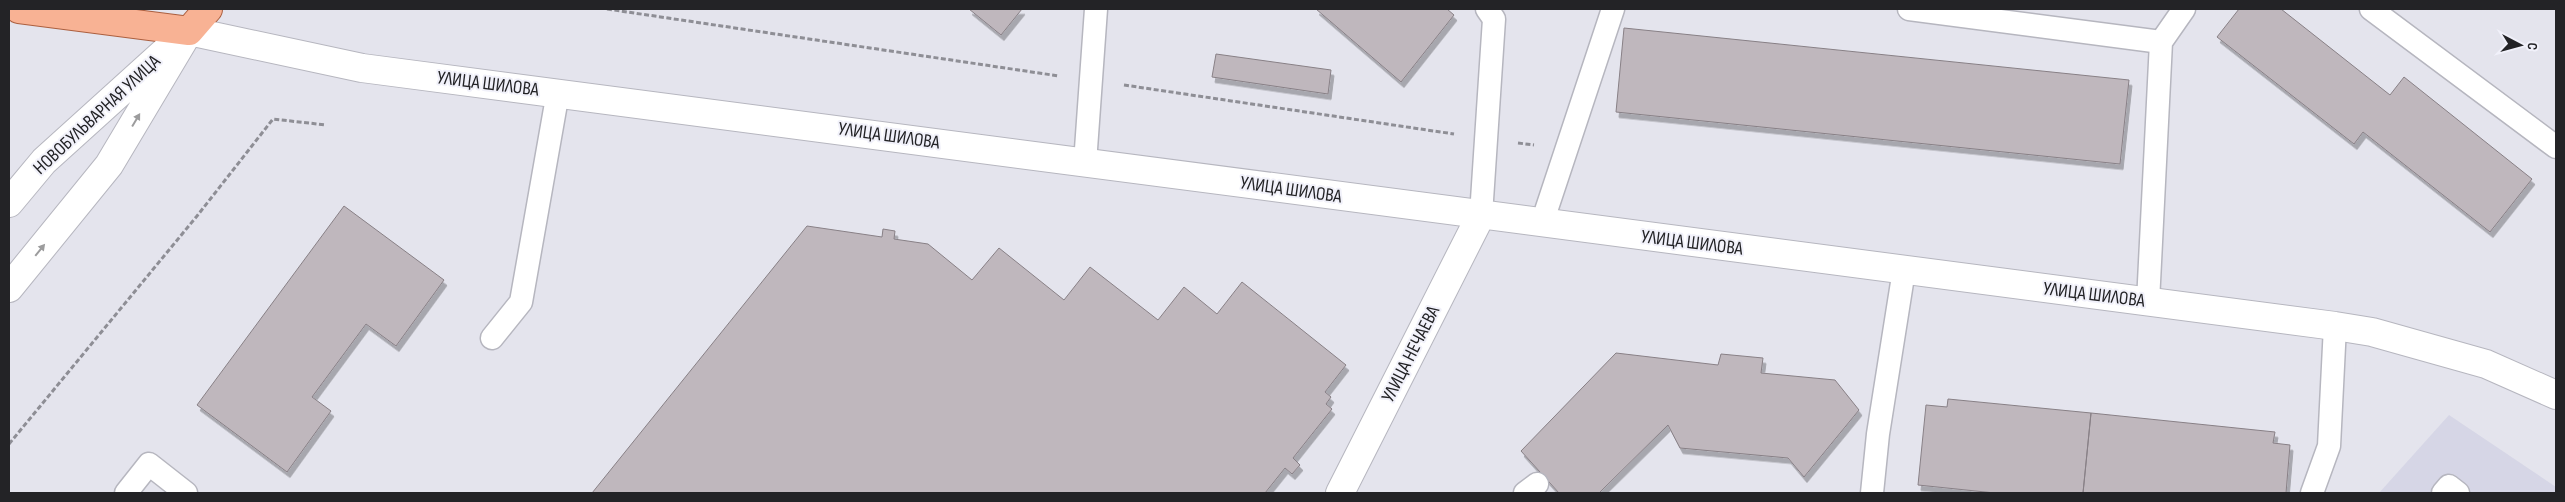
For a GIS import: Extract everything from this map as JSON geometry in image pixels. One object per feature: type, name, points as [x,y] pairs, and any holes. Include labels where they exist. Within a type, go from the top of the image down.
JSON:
[{"type":"main road","name":"УЛИЦА ШИЛОВА","points":[[19,9],[189,31],[362,68],[558,92],[2335,326],[2372,332],[2486,364],[2556,395]]},
{"type":"main road","name":"НОВОБУЛЬВАРНАЯ УЛИЦА","points":[[9,202],[44,160],[189,31],[208,9]]},
{"type":"main road","name":"НОВОБУЛЬВАРНАЯ УЛИЦА","points":[[9,288],[110,165],[189,31]]},
{"type":"main road","name":"УЛИЦА НЕЧАЕВА","points":[[1340,493],[1481,215]]},
{"type":"lane","points":[[1085,162],[1096,9]]},
{"type":"lane","points":[[1481,215],[1494,19],[1487,9]]},
{"type":"lane","points":[[1542,223],[1613,9]]},
{"type":"lane","points":[[1909,9],[2161,42]]},
{"type":"lane","points":[[2148,302],[2161,42],[2184,9]]},
{"type":"lane","points":[[2371,9],[2556,147]]},
{"type":"lane","points":[[492,338],[521,302],[558,92]]},
{"type":"lane","points":[[1872,493],[1878,434],[1904,270]]},
{"type":"lane","points":[[2312,493],[2330,446],[2335,326]]},
{"type":"lane","points":[[126,493],[149,464],[186,493]]},
{"type":"lane","points":[[2443,493],[2449,486],[2458,493]]},
{"type":"path","points":[[9,444],[198,216],[273,119],[326,126]]},
{"type":"shaded area","points":[[2449,415],[2556,487],[2556,493],[2379,493]]},
{"type":"building","points":[[969,9],[1022,9],[1001,35]]},
{"type":"building","points":[[1316,9],[1447,9],[1454,15],[1401,82]]},
{"type":"building","points":[[2239,9],[2281,9],[2390,95],[2404,77],[2532,179],[2490,232],[2363,132],[2354,144],[2217,37]]},
{"type":"building","points":[[1624,28],[2129,80],[2120,164],[1616,112]]},
{"type":"building","points":[[1216,54],[1331,70],[1328,94],[1212,77]]},
{"type":"building","points":[[344,206],[444,280],[396,346],[366,324],[312,397],[331,411],[287,472],[197,405]]},
{"type":"building","points":[[807,226],[882,237],[883,229],[895,231],[894,239],[928,244],[972,280],[999,248],[1064,300],[1090,267],[1158,320],[1184,287],[1217,314],[1242,282],[1346,365],[1325,392],[1331,397],[1326,404],[1332,409],[1293,458],[1300,465],[1292,474],[1285,468],[1265,493],[592,493]]},
{"type":"building","points":[[1616,353],[1718,365],[1721,354],[1763,358],[1761,373],[1835,380],[1859,410],[1804,477],[1788,458],[1680,448],[1668,425],[1599,493],[1559,493],[1521,451]]},
{"type":"building","points":[[1948,399],[2091,413],[2083,493],[1995,493],[1918,485],[1926,405],[1947,407]]},
{"type":"building","points":[[2091,413],[2275,432],[2273,443],[2290,445],[2286,493],[2083,493]]}]
